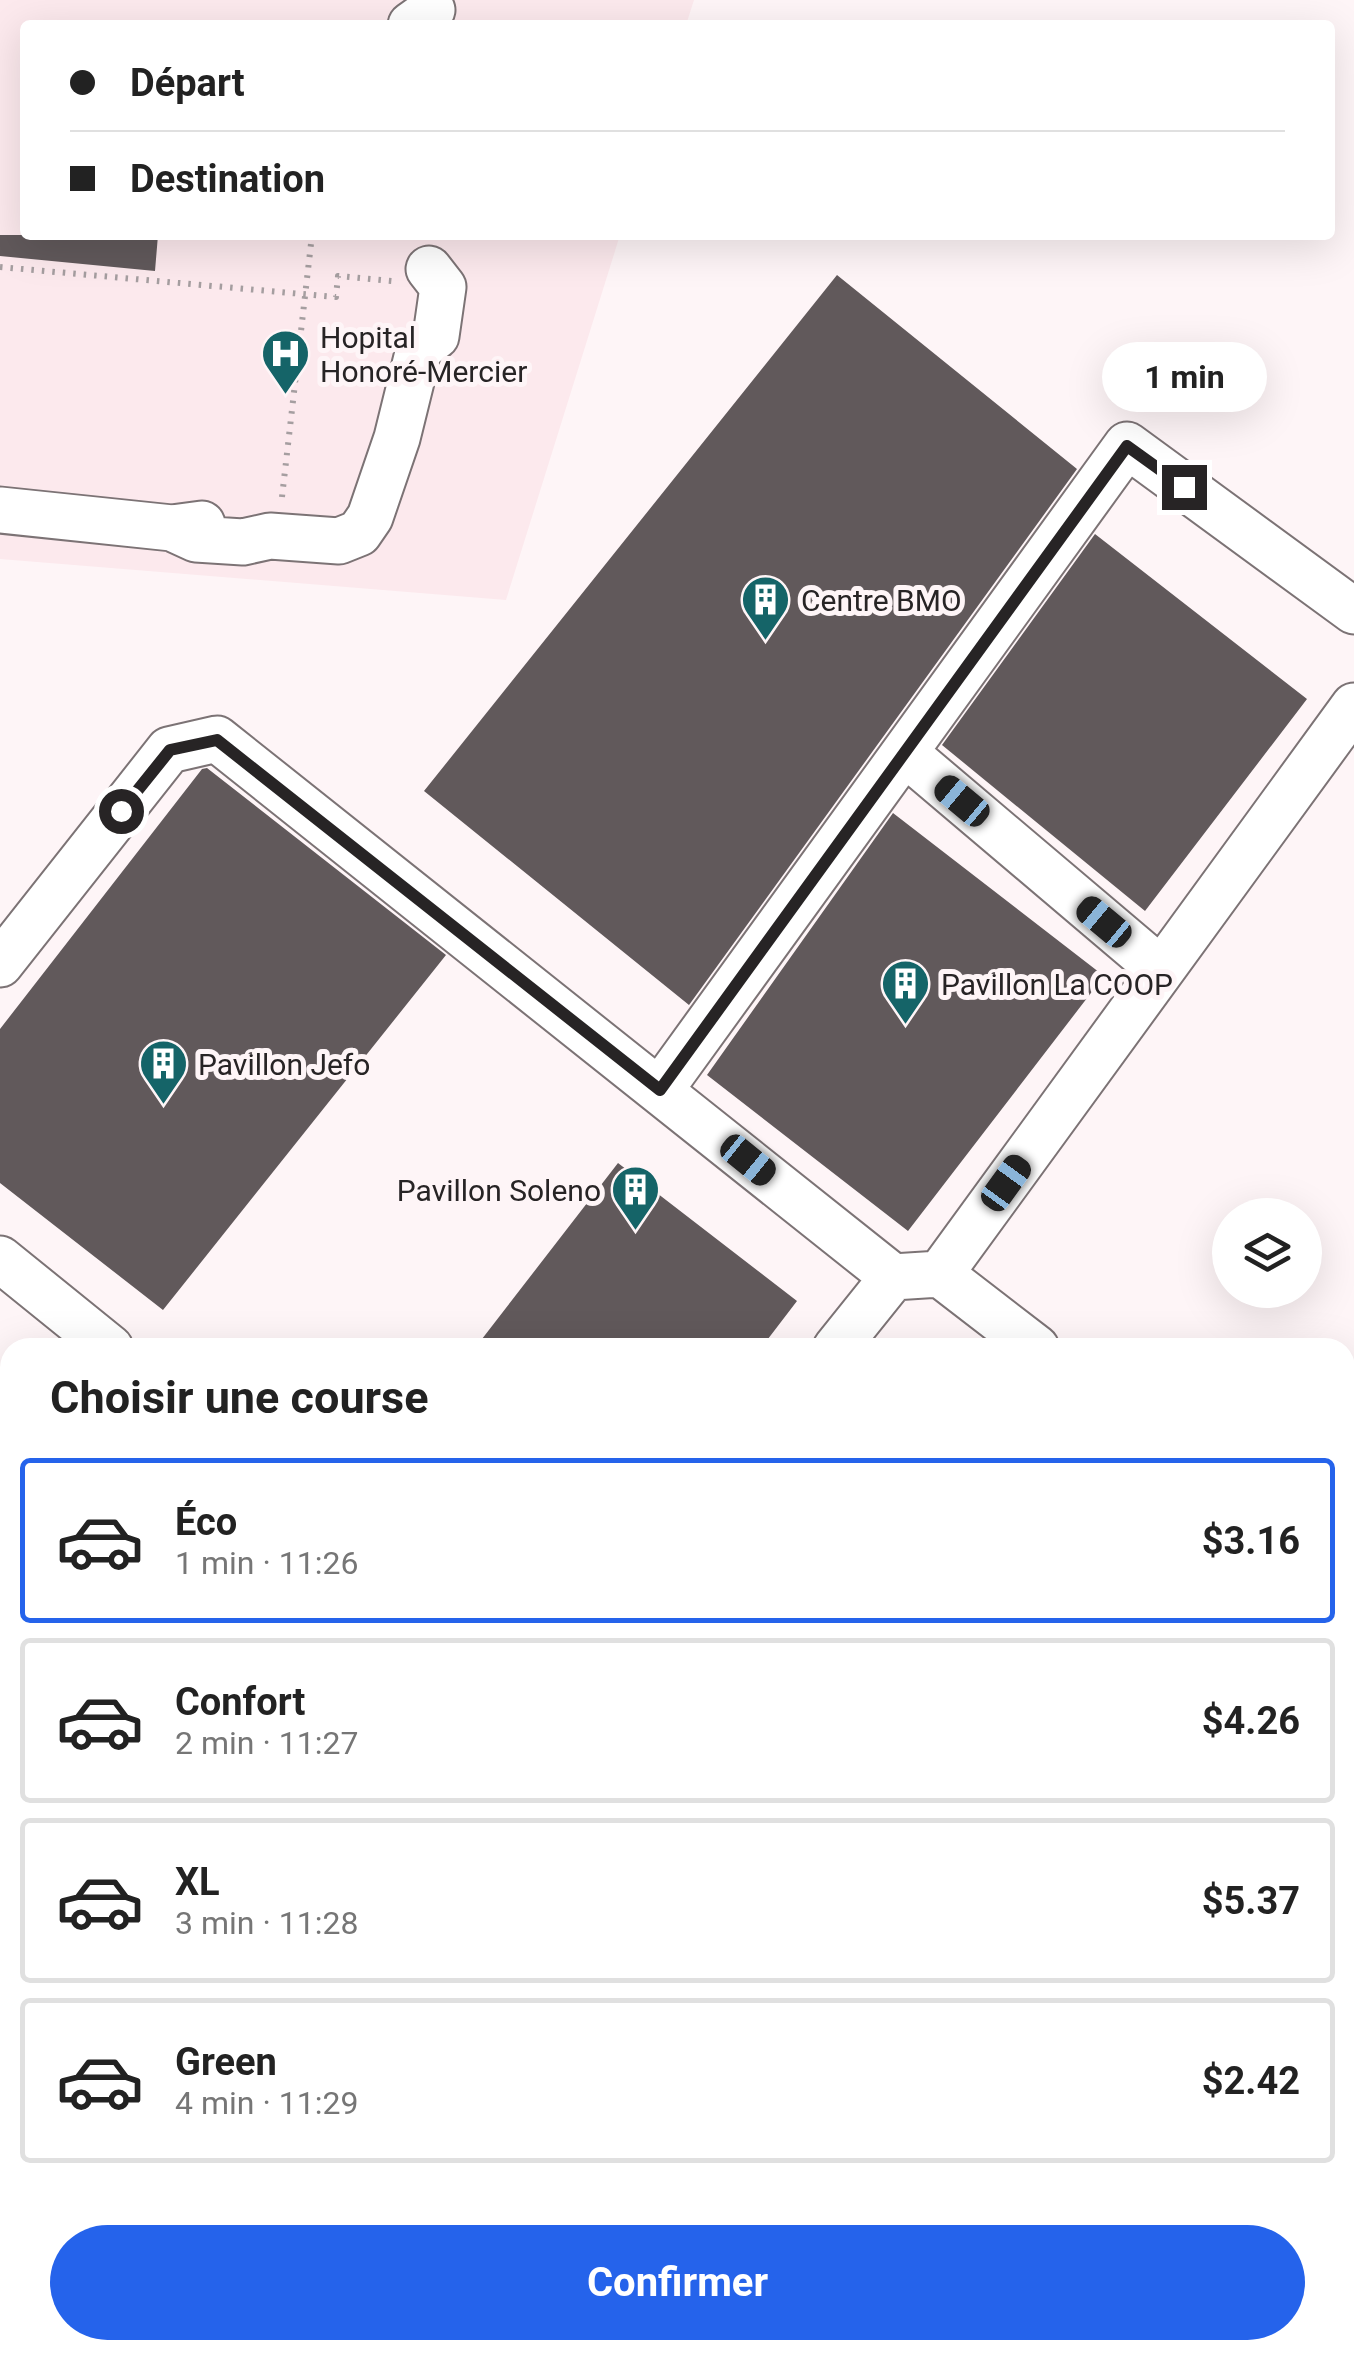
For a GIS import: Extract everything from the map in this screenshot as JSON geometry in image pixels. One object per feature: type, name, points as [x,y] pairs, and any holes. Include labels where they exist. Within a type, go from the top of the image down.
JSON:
[{"type":"street","points":[[1,511],[172,528],[198,524],[275,525],[338,540],[358,534],[370,517],[397,438],[419,349],[436,336],[443,287],[426,262]]},
{"type":"street","points":[[660,1090],[1127,446],[1354,611]]},
{"type":"street","points":[[940,1274],[1354,706]]},
{"type":"street","points":[[0,964],[170,750],[217,740],[893,1277],[940,1274],[1023,1338]]},
{"type":"street","points":[[904,753],[1161,970]]},
{"type":"street","points":[[0,1259],[98,1338]]},
{"type":"street","points":[[844,1338],[893,1277]]},
{"type":"path","points":[[275,525],[311,240]]},
{"type":"path","points":[[0,267],[336,298],[338,276],[426,262]]},
{"type":"shaded area","name":"Hopital Honoré-Mercier","points":[[0,0],[694,0],[688,20],[20,20],[20,240],[618,240],[506,600],[0,559]]},
{"type":"building","points":[[0,235],[20,235],[20,240],[158,240],[155,271],[0,256]]},
{"type":"building","name":"Centre BMO","points":[[837,275],[1077,469],[689,1005],[424,791]]},
{"type":"building","points":[[1095,534],[1307,699],[1145,911],[942,745]]},
{"type":"building","name":"Pavillon Jefo","points":[[207,768],[446,955],[163,1310],[0,1183],[0,1029],[202,769]]},
{"type":"building","name":"Pavillon La COOP","points":[[893,813],[1104,976],[908,1231],[707,1075]]},
{"type":"building","name":"Pavillon Soleno","points":[[618,1163],[797,1301],[769,1338],[483,1338]]},
{"type":"place","name":"Hopital Honoré-Mercier","points":[[285,396]]},
{"type":"place","name":"Centre BMO","points":[[766,642]]},
{"type":"place","name":"Pavillon La COOP","points":[[906,1026]]},
{"type":"place","name":"Pavillon Jefo","points":[[163,1106]]},
{"type":"place","name":"Pavillon Soleno","points":[[636,1232]]},
{"type":"route","points":[[121,811],[170,750],[217,740],[660,1090],[1127,446],[1184,487]]}]
